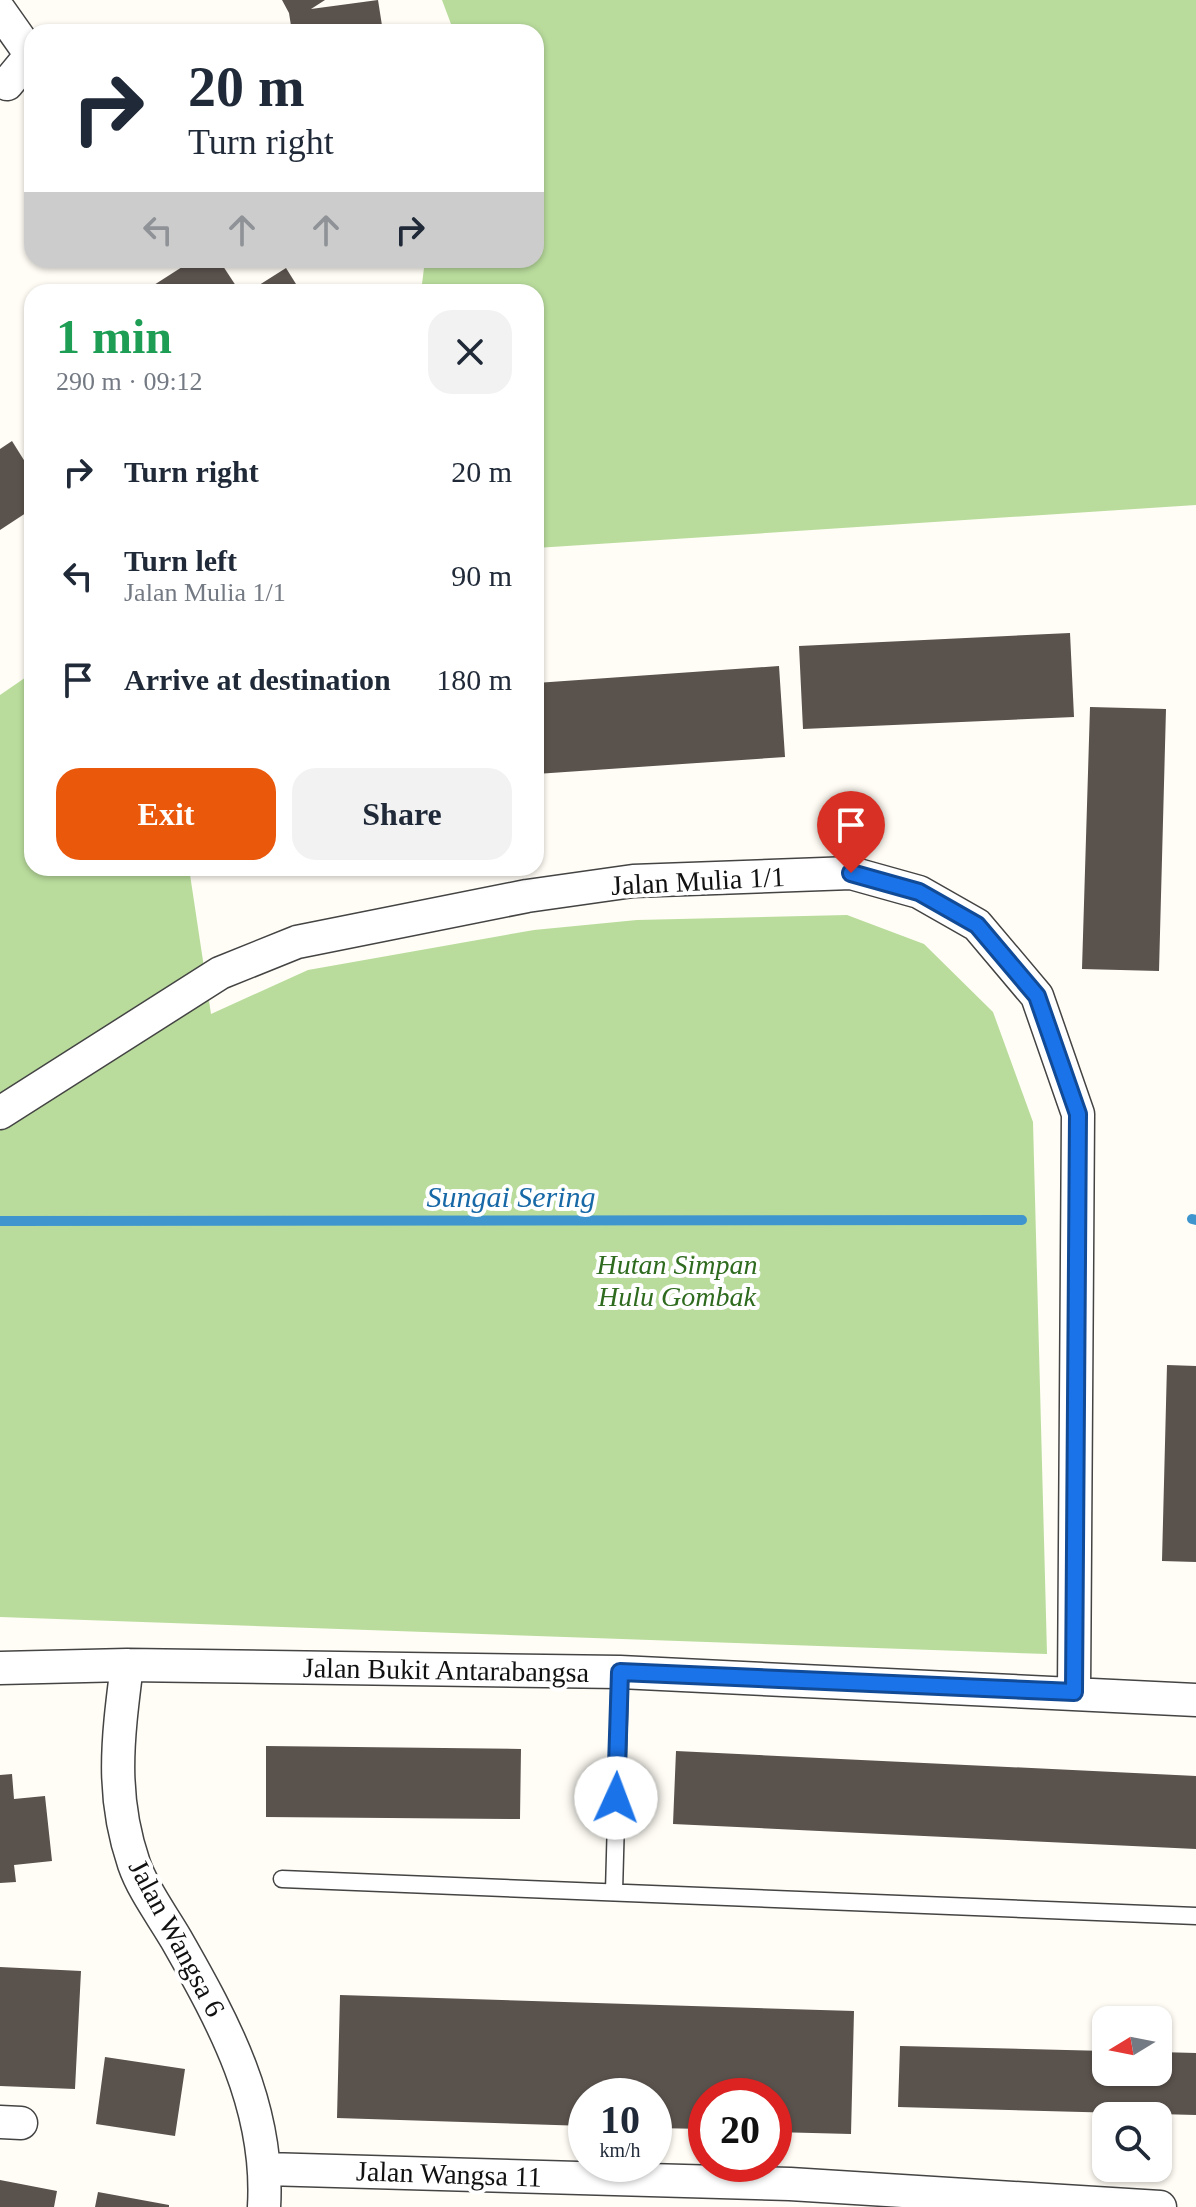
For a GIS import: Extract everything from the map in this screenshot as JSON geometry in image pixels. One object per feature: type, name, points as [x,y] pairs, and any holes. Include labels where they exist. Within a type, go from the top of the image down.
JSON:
[{"type":"street","points":[[0,11],[24,45]]},
{"type":"street","points":[[7,84],[24,63]]},
{"type":"street","name":"Jalan Mulia 1/1","points":[[0,1113],[220,973],[297,942],[527,896],[633,881],[851,873],[919,892],[977,925],[1037,996],[1078,1114],[1074,1692]]},
{"type":"street","name":"Jalan Bukit Antarabangsa","points":[[0,1668],[127,1665],[620,1672],[1196,1700]]},
{"type":"street","name":"Jalan Wangsa 6","points":[[127,1665],[115,1761],[119,1809],[135,1867],[221,2018],[254,2098],[266,2169],[264,2207]]},
{"type":"street","name":"Jalan Wangsa 11","points":[[266,2169],[789,2196],[1160,2207]]},
{"type":"lane","points":[[614,1892],[620,1672]]},
{"type":"lane","points":[[282,1879],[1196,1916]]},
{"type":"green space","points":[[442,0],[1196,0],[1196,505],[544,547],[544,284],[422,284],[424,268],[544,268],[544,24],[451,24]]},
{"type":"green space","name":"Hutan Simpan Hulu Gombak","points":[[24,678],[24,876],[190,876],[211,1014],[308,970],[534,930],[637,920],[847,915],[924,944],[993,1012],[1033,1122],[1047,1654],[0,1617],[0,695]]},
{"type":"building","points":[[282,0],[325,0],[311,9],[378,0],[382,24],[291,24]]},
{"type":"building","points":[[180,268],[224,268],[235,284],[156,284]]},
{"type":"building","points":[[286,268],[296,284],[261,284]]},
{"type":"building","points":[[12,441],[24,460],[24,514],[0,530],[0,449]]},
{"type":"building","points":[[1070,633],[1074,717],[803,729],[799,646]]},
{"type":"building","points":[[779,666],[785,757],[544,773],[544,682]]},
{"type":"building","points":[[1090,707],[1166,709],[1159,971],[1082,969]]},
{"type":"building","points":[[1167,1365],[1196,1366],[1196,1562],[1162,1561]]},
{"type":"building","points":[[266,1746],[521,1749],[520,1819],[266,1817]]},
{"type":"building","points":[[676,1751],[1196,1776],[1196,1849],[673,1824]]},
{"type":"building","points":[[12,1774],[14,1799],[45,1796],[52,1861],[14,1865],[16,1882],[0,1883],[0,1775]]},
{"type":"building","points":[[0,1967],[81,1971],[75,2089],[0,2086]]},
{"type":"building","points":[[340,1995],[854,2011],[851,2134],[792,2132],[792,2078],[688,2078],[688,2129],[672,2128],[672,2078],[568,2078],[568,2125],[337,2118]]},
{"type":"building","points":[[900,2046],[1092,2051],[1092,2086],[1172,2086],[1172,2052],[1196,2053],[1196,2115],[1172,2114],[1172,2102],[1092,2102],[1092,2112],[898,2107]]},
{"type":"building","points":[[105,2057],[185,2069],[175,2136],[96,2124]]},
{"type":"building","points":[[0,2180],[57,2191],[54,2207],[0,2207]]},
{"type":"building","points":[[98,2192],[169,2205],[169,2207],[95,2207]]},
{"type":"waterway","name":"Sungai Sering","points":[[1192,1219],[1196,1220]]},
{"type":"waterway","name":"Sungai Sering","points":[[0,1221],[1022,1220]]},
{"type":"route","points":[[616,1798],[620,1672],[1074,1692],[1078,1114],[1064,1065],[1037,996],[977,925],[919,892],[851,873]]}]
